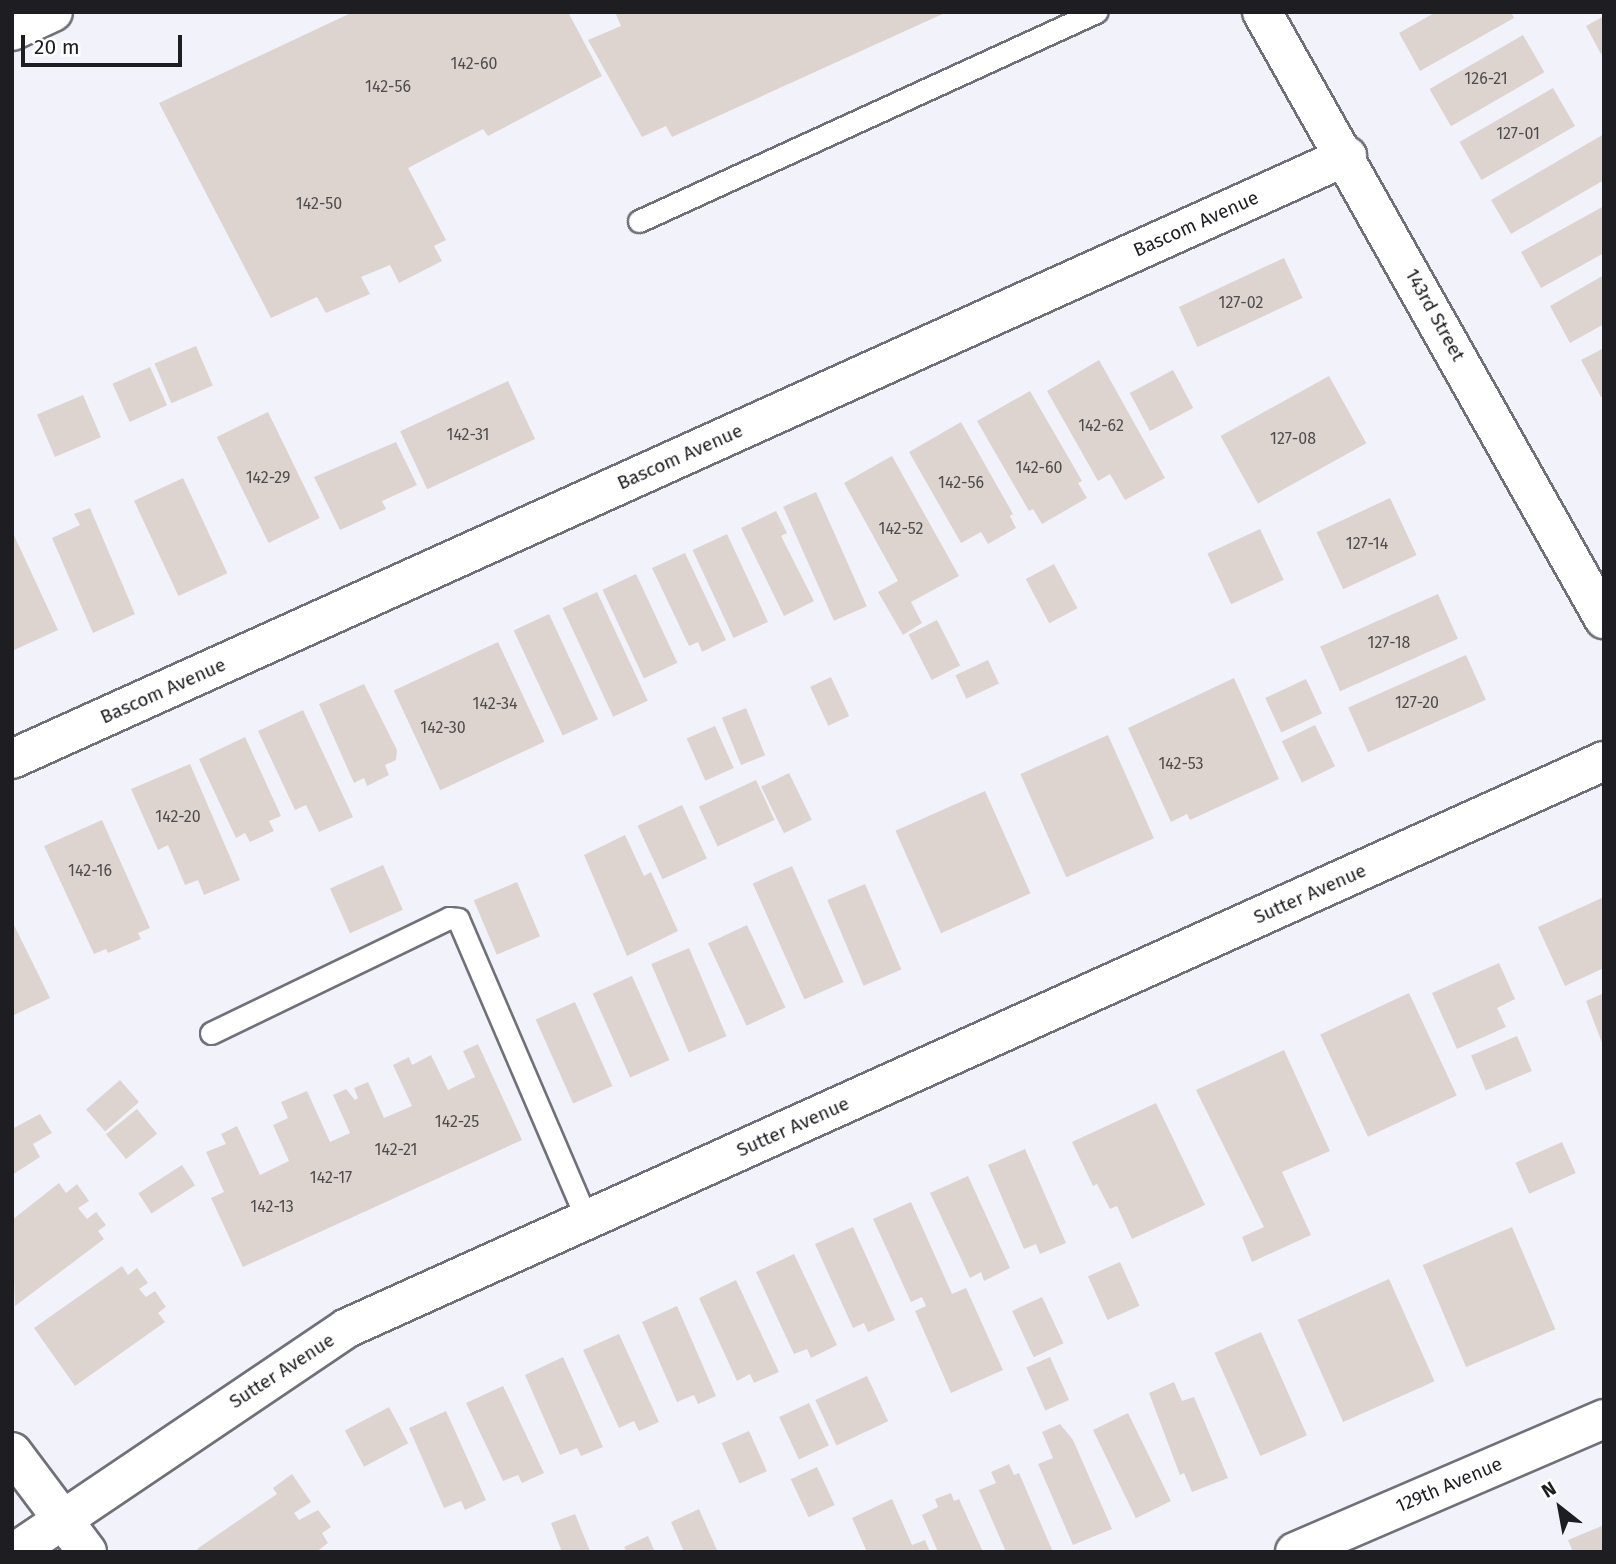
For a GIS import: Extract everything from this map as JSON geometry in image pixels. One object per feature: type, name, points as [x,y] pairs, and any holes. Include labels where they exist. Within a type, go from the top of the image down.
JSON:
[{"type":"street","points":[[12,31],[53,12]]},
{"type":"street","name":"143rd Street","points":[[1262,12],[1347,156],[1604,619]]},
{"type":"street","name":"Bascom Avenue","points":[[12,758],[1347,156]]},
{"type":"street","name":"Sutter Avenue","points":[[15,1552],[347,1328],[1604,761]]},
{"type":"street","name":"129th Avenue","points":[[1295,1552],[1604,1419]]},
{"type":"street","points":[[12,1452],[87,1552]]},
{"type":"lane","points":[[639,221],[1096,12]]},
{"type":"lane","points":[[211,1033],[449,918],[458,919],[587,1220]]},
{"type":"building","points":[[353,12],[568,12],[602,76],[488,136],[483,129],[408,168],[446,240],[434,246],[442,261],[399,283],[390,265],[361,277],[370,294],[326,313],[317,297],[271,318],[159,103]]},
{"type":"building","points":[[615,12],[947,12],[672,137],[666,126],[642,137],[588,40],[621,26]]},
{"type":"building","points":[[1436,12],[1511,12],[1514,18],[1420,71],[1399,33]]},
{"type":"building","points":[[1604,16],[1604,53],[1601,54],[1586,26]]},
{"type":"building","points":[[1523,35],[1544,72],[1451,126],[1429,89]]},
{"type":"building","points":[[1553,88],[1575,126],[1481,180],[1459,142]]},
{"type":"building","points":[[1604,134],[1604,180],[1511,234],[1491,200]]},
{"type":"building","points":[[1604,206],[1604,253],[1541,288],[1521,252]]},
{"type":"building","points":[[1284,258],[1303,298],[1197,347],[1179,307]]},
{"type":"building","points":[[1604,275],[1604,324],[1570,343],[1550,306]]},
{"type":"building","points":[[196,346],[213,386],[171,403],[155,364]]},
{"type":"building","points":[[1604,348],[1604,396],[1601,397],[1581,360]]},
{"type":"building","points":[[1099,360],[1165,478],[1125,500],[1110,474],[1098,481],[1047,391]]},
{"type":"building","points":[[150,367],[167,405],[130,422],[113,384]]},
{"type":"building","points":[[1173,370],[1193,408],[1150,431],[1130,393]]},
{"type":"building","points":[[1329,376],[1366,443],[1258,503],[1221,436]]},
{"type":"building","points":[[508,381],[535,439],[427,489],[400,431]]},
{"type":"building","points":[[1030,391],[1082,481],[1078,483],[1087,498],[1042,524],[1033,509],[1029,511],[977,421]]},
{"type":"building","points":[[83,395],[101,437],[55,457],[37,415]]},
{"type":"building","points":[[268,412],[320,518],[268,543],[217,437]]},
{"type":"building","points":[[961,422],[1013,514],[1010,516],[1016,528],[988,544],[981,532],[961,543],[909,452]]},
{"type":"building","points":[[396,442],[417,485],[382,501],[386,509],[340,530],[314,477]]},
{"type":"building","points":[[892,456],[959,576],[911,602],[922,623],[903,635],[878,592],[898,581],[844,483]]},
{"type":"building","points":[[183,478],[227,573],[178,596],[134,501]]},
{"type":"building","points":[[816,492],[867,606],[834,621],[783,507]]},
{"type":"building","points":[[1390,498],[1417,555],[1343,589],[1317,532]]},
{"type":"building","points":[[90,508],[135,614],[93,633],[52,538],[80,525],[74,514]]},
{"type":"building","points":[[776,511],[787,533],[781,536],[814,601],[784,616],[741,528]]},
{"type":"building","points":[[1260,529],[1284,580],[1231,604],[1207,554]]},
{"type":"building","points":[[12,531],[58,630],[12,651]]},
{"type":"building","points":[[727,534],[768,622],[734,638],[693,550]]},
{"type":"building","points":[[685,553],[726,640],[702,652],[698,642],[689,646],[652,568]]},
{"type":"building","points":[[1054,564],[1077,608],[1049,623],[1026,579]]},
{"type":"building","points":[[636,574],[677,663],[644,678],[602,590]]},
{"type":"building","points":[[597,592],[648,701],[613,717],[563,608]]},
{"type":"building","points":[[1438,594],[1458,639],[1340,691],[1320,646]]},
{"type":"building","points":[[549,614],[598,719],[563,736],[514,630]]},
{"type":"building","points":[[937,620],[960,665],[932,680],[908,635]]},
{"type":"building","points":[[498,642],[544,742],[440,790],[394,691]]},
{"type":"building","points":[[1466,655],[1486,700],[1368,752],[1348,707]]},
{"type":"building","points":[[988,660],[999,684],[966,699],[955,675]]},
{"type":"building","points":[[831,677],[849,716],[828,726],[810,687]]},
{"type":"building","points":[[1234,678],[1279,779],[1190,820],[1187,814],[1171,822],[1128,728]]},
{"type":"building","points":[[1306,679],[1322,713],[1281,732],[1265,698]]},
{"type":"building","points":[[364,684],[397,750],[396,760],[385,765],[389,775],[367,786],[364,778],[354,783],[319,704]]},
{"type":"building","points":[[746,708],[765,755],[741,765],[722,718]]},
{"type":"building","points":[[303,710],[353,817],[319,832],[306,805],[295,810],[258,731]]},
{"type":"building","points":[[1315,725],[1335,766],[1302,783],[1282,741]]},
{"type":"building","points":[[715,726],[734,768],[705,781],[687,739]]},
{"type":"building","points":[[1108,735],[1154,838],[1066,877],[1020,774]]},
{"type":"building","points":[[245,737],[281,816],[269,821],[274,831],[250,842],[245,833],[236,838],[199,759]]},
{"type":"building","points":[[190,764],[240,880],[204,895],[198,880],[185,885],[168,845],[158,850],[131,789]]},
{"type":"building","points":[[789,773],[812,820],[784,833],[761,787]]},
{"type":"building","points":[[756,780],[775,820],[717,847],[699,807]]},
{"type":"building","points":[[985,791],[1031,893],[941,933],[895,831]]},
{"type":"building","points":[[682,805],[707,858],[663,879],[638,826]]},
{"type":"building","points":[[102,820],[150,928],[138,933],[141,939],[108,953],[106,949],[94,954],[44,846]]},
{"type":"building","points":[[625,835],[644,876],[651,872],[678,931],[627,956],[584,855]]},
{"type":"building","points":[[383,865],[403,910],[350,933],[330,889]]},
{"type":"building","points":[[792,866],[844,982],[804,1000],[753,883]]},
{"type":"building","points":[[517,882],[540,936],[497,955],[474,900]]},
{"type":"building","points":[[865,884],[901,970],[864,986],[827,900]]},
{"type":"building","points":[[1604,897],[1604,968],[1565,986],[1538,927]]},
{"type":"building","points":[[12,921],[50,998],[12,1016]]},
{"type":"building","points":[[747,925],[785,1007],[746,1026],[708,943]]},
{"type":"building","points":[[689,948],[727,1036],[689,1052],[651,964]]},
{"type":"building","points":[[1499,963],[1515,999],[1497,1008],[1506,1027],[1457,1049],[1432,993]]},
{"type":"building","points":[[632,976],[669,1060],[630,1078],[593,993]]},
{"type":"building","points":[[1409,993],[1457,1095],[1368,1137],[1320,1034]]},
{"type":"building","points":[[1604,993],[1604,1048],[1586,1001]]},
{"type":"building","points":[[575,1002],[612,1086],[573,1104],[536,1019]]},
{"type":"building","points":[[1517,1036],[1532,1071],[1486,1091],[1471,1056]]},
{"type":"building","points":[[478,1044],[522,1140],[243,1267],[211,1198],[224,1192],[206,1152],[226,1144],[221,1134],[237,1126],[260,1175],[289,1161],[273,1125],[288,1118],[281,1102],[307,1091],[330,1142],[350,1133],[333,1095],[346,1089],[355,1100],[358,1098],[354,1088],[368,1082],[384,1118],[412,1106],[393,1065],[409,1057],[412,1065],[431,1055],[448,1090],[475,1077],[463,1051]]},
{"type":"building","points":[[1284,1050],[1330,1151],[1282,1172],[1311,1235],[1252,1262],[1242,1237],[1264,1227],[1196,1090]]},
{"type":"building","points":[[120,1080],[139,1102],[105,1131],[86,1110]]},
{"type":"building","points":[[1156,1103],[1205,1205],[1132,1239],[1117,1206],[1110,1209],[1097,1184],[1093,1186],[1072,1142]]},
{"type":"building","points":[[137,1109],[157,1134],[126,1159],[106,1134]]},
{"type":"building","points":[[40,1114],[52,1133],[33,1144],[40,1157],[12,1175],[12,1129]]},
{"type":"building","points":[[1562,1142],[1576,1173],[1529,1194],[1515,1163]]},
{"type":"building","points":[[1025,1149],[1066,1243],[1040,1254],[1036,1244],[1024,1249],[988,1165]]},
{"type":"building","points":[[182,1165],[195,1185],[151,1213],[138,1193]]},
{"type":"building","points":[[968,1176],[1010,1268],[984,1281],[981,1272],[970,1278],[930,1193]]},
{"type":"building","points":[[59,1183],[66,1193],[77,1184],[89,1201],[78,1208],[87,1219],[96,1212],[106,1225],[98,1231],[104,1239],[15,1306],[12,1220]]},
{"type":"building","points":[[911,1202],[952,1294],[966,1288],[1003,1370],[951,1393],[915,1311],[926,1306],[922,1297],[911,1302],[873,1219]]},
{"type":"building","points":[[853,1227],[895,1320],[868,1332],[864,1323],[853,1328],[815,1244]]},
{"type":"building","points":[[1512,1227],[1555,1329],[1466,1367],[1423,1265]]},
{"type":"building","points":[[794,1254],[837,1345],[811,1358],[807,1349],[794,1354],[756,1272]]},
{"type":"building","points":[[1120,1262],[1140,1306],[1108,1320],[1088,1276]]},
{"type":"building","points":[[122,1266],[128,1275],[137,1268],[148,1283],[139,1289],[146,1297],[155,1291],[166,1307],[158,1313],[165,1322],[75,1386],[34,1328]]},
{"type":"building","points":[[1389,1279],[1435,1381],[1343,1422],[1298,1320]]},
{"type":"building","points":[[736,1280],[779,1372],[754,1383],[750,1374],[737,1381],[699,1298]]},
{"type":"building","points":[[1042,1297],[1064,1343],[1034,1357],[1012,1311]]},
{"type":"building","points":[[677,1306],[716,1396],[698,1404],[694,1395],[677,1402],[642,1322]]},
{"type":"building","points":[[1261,1332],[1307,1435],[1260,1456],[1214,1353]]},
{"type":"building","points":[[619,1334],[659,1422],[639,1431],[634,1421],[619,1428],[583,1350]]},
{"type":"building","points":[[563,1357],[603,1447],[581,1456],[577,1448],[560,1455],[525,1375]]},
{"type":"building","points":[[1050,1357],[1069,1400],[1045,1411],[1026,1368]]},
{"type":"building","points":[[867,1376],[888,1421],[836,1445],[815,1400]]},
{"type":"building","points":[[1174,1382],[1182,1401],[1194,1397],[1228,1478],[1192,1492],[1184,1473],[1180,1475],[1149,1393]]},
{"type":"building","points":[[503,1386],[544,1473],[522,1483],[518,1475],[503,1481],[466,1403]]},
{"type":"building","points":[[809,1403],[829,1446],[799,1460],[779,1417]]},
{"type":"building","points":[[389,1407],[408,1443],[364,1467],[345,1430]]},
{"type":"building","points":[[446,1411],[486,1500],[465,1510],[461,1501],[444,1508],[409,1428]]},
{"type":"building","points":[[1128,1413],[1171,1501],[1136,1518],[1093,1430]]},
{"type":"building","points":[[1060,1424],[1073,1440],[1112,1529],[1073,1545],[1038,1464],[1053,1458],[1042,1432]]},
{"type":"building","points":[[749,1431],[767,1471],[739,1483],[722,1443]]},
{"type":"building","points":[[1009,1464],[1014,1475],[1019,1473],[1053,1552],[1006,1552],[979,1490],[996,1483],[991,1472]]},
{"type":"building","points":[[817,1467],[835,1505],[808,1517],[791,1479]]},
{"type":"building","points":[[292,1474],[311,1502],[294,1513],[299,1520],[318,1510],[331,1527],[322,1533],[328,1543],[316,1552],[200,1552],[197,1549],[277,1494],[273,1488]]},
{"type":"building","points":[[951,1493],[954,1501],[959,1499],[983,1552],[938,1552],[922,1515],[938,1507],[935,1499]]},
{"type":"building","points":[[892,1499],[912,1545],[925,1540],[930,1552],[867,1552],[852,1518]]},
{"type":"building","points":[[699,1509],[717,1550],[684,1552],[671,1522]]},
{"type":"building","points":[[575,1514],[590,1551],[562,1552],[551,1523]]},
{"type":"building","points":[[1604,1525],[1604,1552],[1573,1552],[1568,1540]]},
{"type":"building","points":[[648,1536],[655,1552],[627,1552],[624,1547]]}]
